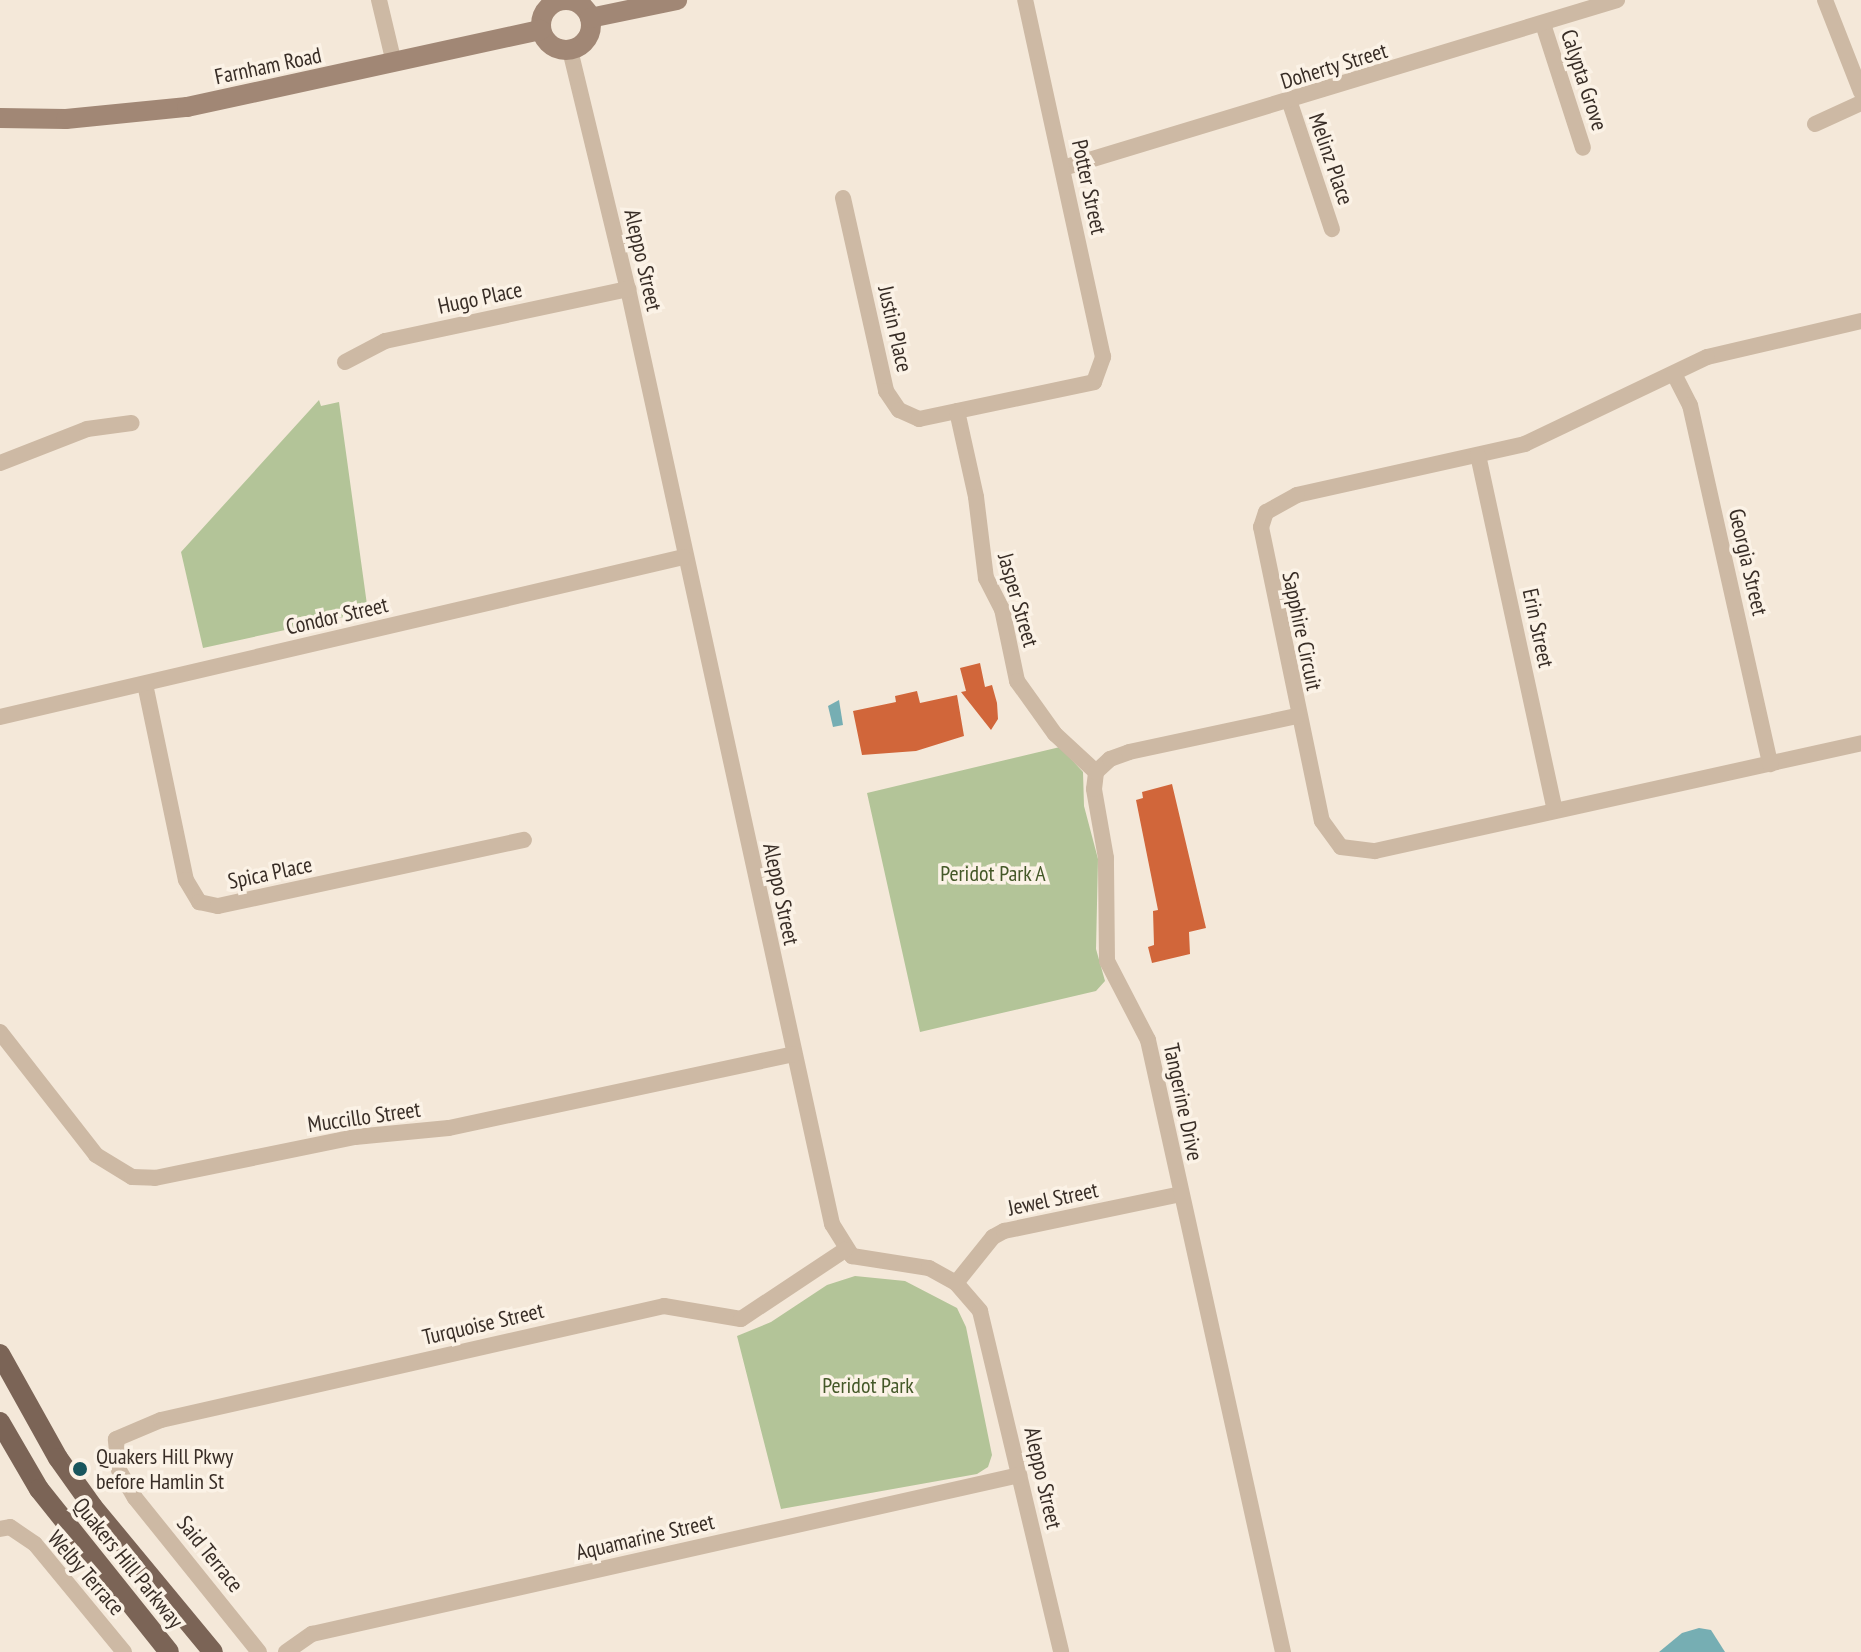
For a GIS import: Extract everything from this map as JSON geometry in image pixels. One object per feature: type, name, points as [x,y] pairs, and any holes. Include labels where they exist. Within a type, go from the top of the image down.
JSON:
[{"type":"main road","name":"Quakers Hill Parkway","points":[[0,1354],[84,1495],[213,1652]]},
{"type":"main road","name":"Quakers Hill Parkway","points":[[0,1422],[63,1522],[169,1652]]},
{"type":"street","points":[[379,0],[394,63]]},
{"type":"street","points":[[563,0],[576,2],[590,18],[587,39],[570,50],[555,48],[541,30],[544,13],[563,0]]},
{"type":"street","points":[[590,18],[677,0]]},
{"type":"street","name":"Potter Street","points":[[1025,0],[1103,357],[1094,382]]},
{"type":"street","name":"Doherty Street","points":[[1063,168],[1290,103],[1617,0]]},
{"type":"street","points":[[1825,0],[1861,92]]},
{"type":"street","name":"Calypta Grove","points":[[1543,24],[1583,148]]},
{"type":"street","name":"Farnham Road","points":[[0,118],[148,113],[541,30]]},
{"type":"street","name":"Aleppo Street","points":[[570,50],[628,289],[684,557],[832,1224],[845,1250],[861,1260],[915,1263],[956,1283],[970,1296],[987,1331],[1061,1652]]},
{"type":"street","name":"Melinz Place","points":[[1290,103],[1332,229]]},
{"type":"street","points":[[1815,124],[1861,103]]},
{"type":"street","name":"Justin Place","points":[[843,198],[886,391],[899,410],[919,419],[1094,382]]},
{"type":"street","name":"Hugo Place","points":[[345,362],[385,341],[628,289]]},
{"type":"street","name":"Sapphire Circuit","points":[[1861,321],[1734,349],[1674,374],[1548,436],[1478,455],[1297,495],[1266,512],[1261,545],[1322,821],[1341,847],[1375,851],[1861,743]]},
{"type":"street","name":"Georgia Street","points":[[1674,374],[1690,405],[1770,764]]},
{"type":"street","name":"Jasper Street","points":[[957,411],[976,497],[986,578],[1002,609],[1017,681],[1055,734],[1096,772]]},
{"type":"street","points":[[0,463],[87,429],[132,423]]},
{"type":"street","name":"Erin Street","points":[[1478,455],[1555,810]]},
{"type":"street","name":"Condor Street","points":[[0,717],[684,557]]},
{"type":"street","name":"Spica Place","points":[[145,684],[186,880],[199,902],[218,906],[524,840]]},
{"type":"street","points":[[1096,772],[1110,759],[1129,752],[1297,716]]},
{"type":"street","name":"Tangerine Drive","points":[[1096,772],[1095,810],[1109,903],[1107,961],[1142,1020],[1283,1652]]},
{"type":"street","name":"Muccillo Street","points":[[0,1032],[96,1155],[132,1177],[155,1178],[355,1137],[449,1128],[794,1054]]},
{"type":"street","name":"Jewel Street","points":[[956,1283],[993,1237],[1004,1231],[1181,1194]]},
{"type":"street","name":"Turquoise Street","points":[[116,1439],[161,1420],[664,1306],[741,1319],[845,1250]]},
{"type":"street","name":"Said Terrace","points":[[116,1439],[119,1470],[135,1498],[259,1652]]},
{"type":"street","name":"Aquamarine Street","points":[[286,1652],[312,1634],[1019,1475]]},
{"type":"street","name":"Welby Terrace","points":[[5,1528],[35,1544],[124,1652]]},
{"type":"green space","points":[[319,400],[321,406],[339,402],[368,612],[203,648],[181,552]]},
{"type":"green space","name":"Peridot Park A","points":[[1060,747],[1083,772],[1084,806],[1098,859],[1096,949],[1105,981],[1096,991],[920,1032],[867,793]]},
{"type":"green space","name":"Peridot Park","points":[[855,1276],[905,1281],[957,1308],[966,1327],[992,1455],[988,1467],[977,1474],[781,1509],[737,1336],[771,1322],[827,1285]]},
{"type":"water","points":[[839,700],[843,725],[833,727],[828,706]]},
{"type":"water","points":[[1699,1628],[1711,1630],[1725,1652],[1659,1652],[1682,1633]]},
{"type":"building","points":[[980,663],[985,687],[992,685],[997,703],[998,719],[991,730],[961,692],[966,691],[960,668]]},
{"type":"building","points":[[917,691],[920,703],[957,695],[964,736],[916,751],[862,755],[853,711],[896,702],[895,696]]},
{"type":"building","points":[[1172,784],[1206,928],[1189,932],[1190,954],[1152,963],[1148,947],[1154,945],[1153,911],[1158,910],[1136,800],[1143,798],[1142,792]]},
{"type":"place","name":"Quakers Hill Pkwy before Hamlin St","points":[[80,1469]]}]
